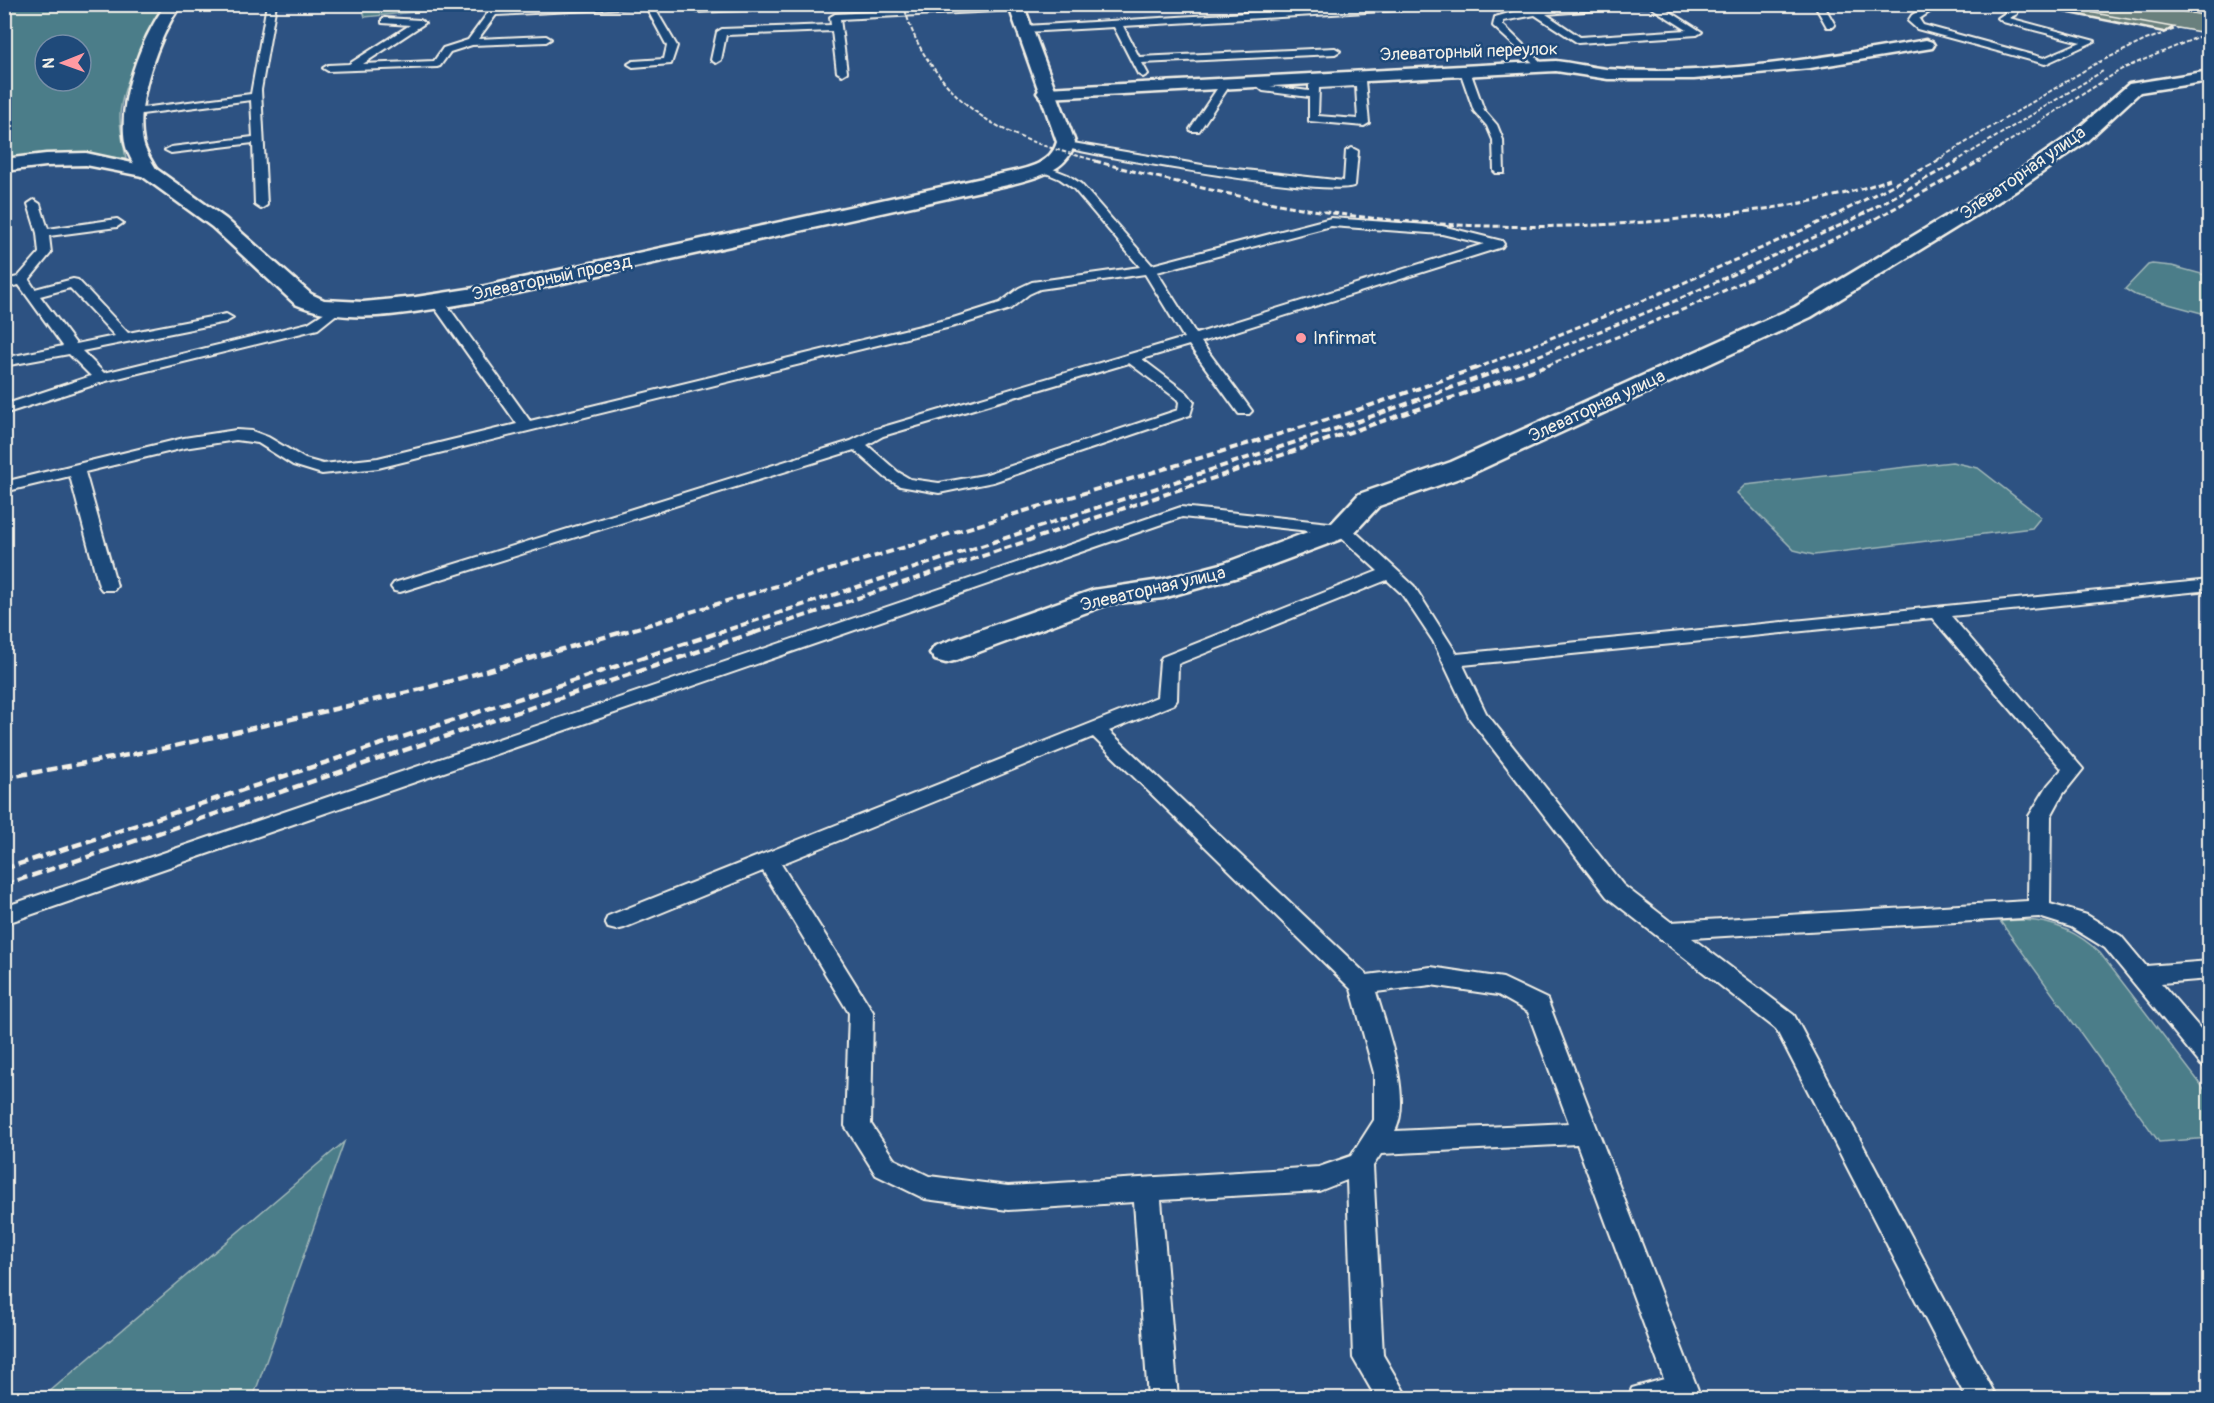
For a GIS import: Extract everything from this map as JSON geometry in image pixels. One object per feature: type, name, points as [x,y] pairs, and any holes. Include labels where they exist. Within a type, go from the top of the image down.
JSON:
[{"type":"main road","points":[[2051,4],[2210,35]]},
{"type":"main road","points":[[2093,4],[2120,7],[2210,25]]},
{"type":"street","points":[[148,172],[134,143],[134,94],[161,22],[174,4]]},
{"type":"street","points":[[1015,6],[1046,93],[1055,158]]},
{"type":"street","name":"Элеваторный переулок","points":[[1046,93],[1257,80],[1556,66],[1614,74],[1739,72],[1813,64],[1926,45]]},
{"type":"street","name":"Элеваторная улица","points":[[946,653],[1104,596],[1163,589],[1236,569],[1342,529],[1368,500],[1461,468],[1803,312],[2010,186],[2080,137],[2135,88],[2210,76]]},
{"type":"street","name":"Элеваторный проезд","points":[[4,165],[46,160],[86,159],[148,172],[219,223],[303,298],[316,305],[336,309],[437,301],[481,294],[1012,178],[1055,158]]},
{"type":"lane","points":[[261,205],[256,96],[272,4]]},
{"type":"lane","points":[[471,42],[493,12],[658,4]]},
{"type":"lane","points":[[686,4],[697,9],[718,26],[837,28]]},
{"type":"lane","points":[[697,9],[813,4],[833,10],[842,72]]},
{"type":"lane","points":[[846,4],[848,17]]},
{"type":"lane","points":[[1537,12],[1578,40],[1697,32],[1650,4],[1537,12],[1511,14],[1503,16],[1497,23],[1541,67]]},
{"type":"lane","points":[[1818,4],[1830,25]]},
{"type":"lane","points":[[1930,4],[1933,7],[1915,17],[1913,21],[1930,31],[2045,61],[2090,41],[2006,20],[2003,18],[2014,12],[2000,4]]},
{"type":"lane","points":[[633,64],[668,62],[672,46],[649,5]]},
{"type":"lane","points":[[835,17],[1015,6]]},
{"type":"lane","points":[[1025,29],[1401,8]]},
{"type":"lane","points":[[351,67],[420,22],[385,21]]},
{"type":"lane","points":[[1117,24],[1143,74]]},
{"type":"lane","points":[[716,60],[718,26]]},
{"type":"lane","points":[[328,68],[437,64],[446,50],[471,42],[546,39]]},
{"type":"lane","points":[[2052,50],[2064,52]]},
{"type":"lane","points":[[1135,60],[1335,51]]},
{"type":"lane","points":[[1465,71],[1479,111],[1492,125],[1498,140],[1500,171]]},
{"type":"lane","points":[[1257,80],[1267,88],[1314,95]]},
{"type":"lane","points":[[1196,129],[1227,82]]},
{"type":"lane","points":[[1360,83],[1364,123],[1313,119],[1314,95],[1314,85],[1360,83]]},
{"type":"lane","points":[[134,112],[256,96]]},
{"type":"lane","points":[[171,150],[259,139]]},
{"type":"lane","points":[[1055,158],[1349,185],[1352,151]]},
{"type":"lane","points":[[1055,158],[1064,177],[1077,186],[1149,270],[1192,340],[1244,411]]},
{"type":"lane","points":[[4,284],[22,280],[45,253],[43,233],[34,204]]},
{"type":"lane","points":[[4,487],[184,442],[236,435],[252,436],[262,440],[311,467],[336,469],[378,463],[958,321],[1005,306],[1024,291],[1037,285],[1149,270],[1331,222],[1442,230],[1498,244],[1192,340],[878,433],[857,444],[400,587]]},
{"type":"lane","points":[[43,233],[117,223]]},
{"type":"lane","points":[[22,280],[72,348],[101,378]]},
{"type":"lane","points":[[32,294],[74,283],[125,338]]},
{"type":"lane","points":[[437,301],[526,426]]},
{"type":"lane","points":[[4,410],[101,378],[313,326],[336,309]]},
{"type":"lane","points":[[4,362],[226,318]]},
{"type":"lane","points":[[857,444],[892,475],[906,483],[939,488],[987,479],[1185,412],[1186,402],[1182,396],[1131,358]]},
{"type":"lane","points":[[76,469],[108,586]]},
{"type":"lane","points":[[4,916],[1181,512],[1342,529],[1408,591],[1442,641],[1477,715],[1615,891],[1785,1022],[1982,1398]]},
{"type":"lane","points":[[616,922],[1167,700],[1169,661],[1389,573]]},
{"type":"lane","points":[[1451,660],[2210,585]]},
{"type":"lane","points":[[1938,613],[2073,769],[2055,790],[2040,816],[2039,909]]},
{"type":"lane","points":[[1095,728],[1362,985],[1387,1073],[1388,1122],[1367,1154],[1368,1358],[1393,1398]]},
{"type":"lane","points":[[768,861],[861,1012],[858,1126],[885,1167],[926,1187],[1008,1198],[1320,1179],[1367,1154],[1586,1133]]},
{"type":"lane","points":[[1667,931],[2039,909],[2079,921],[2113,942],[2210,1058]]},
{"type":"lane","points":[[2140,975],[2210,970]]},
{"type":"lane","points":[[1362,985],[1431,976],[1503,987],[1538,1006],[1683,1390],[1643,1398]]},
{"type":"lane","points":[[1147,1189],[1163,1398]]},
{"type":"green space","points":[[4,5],[166,5],[137,59],[121,104],[121,133],[126,159],[88,154],[5,162]]},
{"type":"green space","points":[[367,5],[484,5],[365,17],[363,10]]},
{"type":"green space","points":[[2148,265],[2172,266],[2209,276],[2209,315],[2135,295],[2125,289]]},
{"type":"green space","points":[[1952,462],[1978,468],[2041,517],[2032,528],[1814,555],[1794,550],[1737,493],[1745,485]]},
{"type":"green space","points":[[2023,920],[2065,929],[2100,953],[2209,1095],[2209,1138],[2159,1142],[2000,921]]},
{"type":"green space","points":[[344,1142],[253,1398],[42,1398]]},
{"type":"railway","points":[[904,4],[912,31],[925,55],[952,91],[970,107],[989,121],[1030,141],[1101,162]]},
{"type":"railway","points":[[1937,160],[2095,64],[2146,40],[2210,16]]},
{"type":"railway","points":[[1977,162],[2122,69],[2210,32]]},
{"type":"railway","points":[[1955,162],[2103,71]]},
{"type":"railway","points":[[1935,162],[1943,158]]},
{"type":"railway","points":[[1095,161],[1236,195],[1337,214],[1390,220],[1496,226],[1603,225],[1732,213],[1823,199],[1890,179]]},
{"type":"railway","points":[[1475,369],[1654,296],[1834,216],[1938,161]]},
{"type":"railway","points":[[1505,369],[1670,303],[1852,220],[1958,161]]},
{"type":"railway","points":[[1539,369],[1687,308],[1866,224],[1980,161]]},
{"type":"railway","points":[[621,633],[1349,413],[1479,367]]},
{"type":"railway","points":[[718,633],[1356,422],[1509,367]]},
{"type":"railway","points":[[754,633],[1543,367]]},
{"type":"railway","points":[[4,778],[166,748],[426,688],[626,631]]},
{"type":"railway","points":[[4,869],[723,631]]},
{"type":"railway","points":[[4,885],[759,631]]},
{"type":"place","name":"Infirmat","points":[[1301,338]]}]
